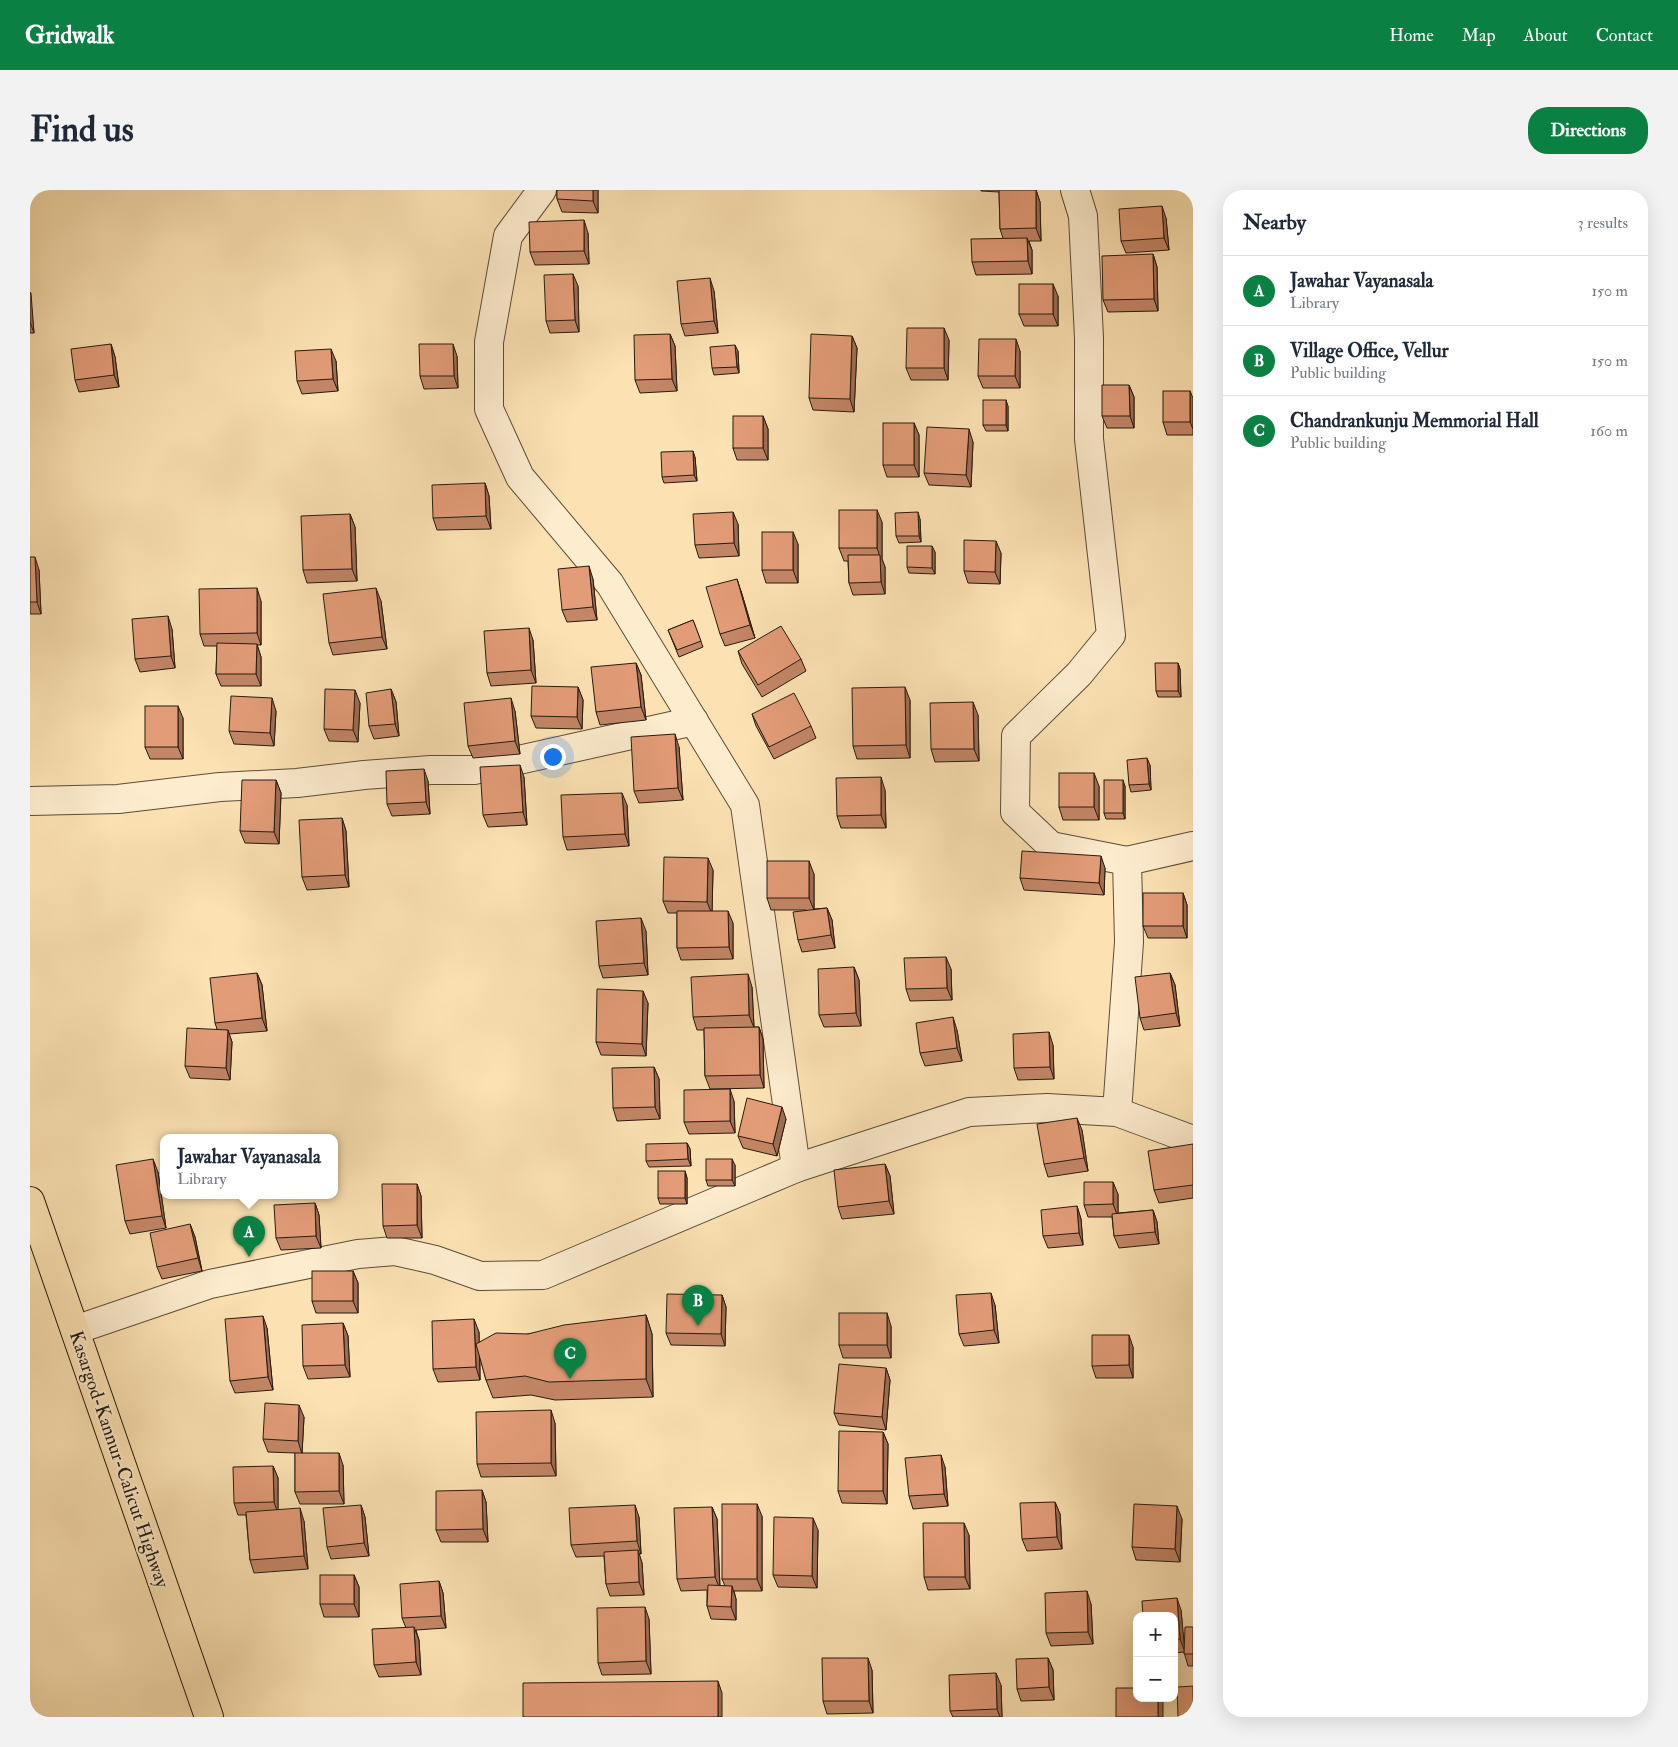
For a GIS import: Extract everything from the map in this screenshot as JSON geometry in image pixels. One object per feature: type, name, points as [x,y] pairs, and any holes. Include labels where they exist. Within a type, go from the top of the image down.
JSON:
[{"type":"highway","name":"Kasargod-Kannur-Calicut Highway","points":[[30,1201],[209,1717]]},
{"type":"street","points":[[542,190],[508,236],[489,342],[489,409],[520,477],[610,584],[745,805],[796,1168]]},
{"type":"street","points":[[1075,190],[1083,216],[1089,338],[1088,439],[1111,635],[1079,674],[1016,736],[1015,812],[1051,846],[1127,861],[1193,846]]},
{"type":"street","points":[[30,801],[118,799],[220,787],[297,783],[364,775],[474,770],[694,721]]},
{"type":"street","points":[[1117,1112],[1129,942],[1127,861]]},
{"type":"street","points":[[75,1330],[210,1284],[358,1254],[395,1251],[435,1260],[480,1276],[543,1275],[796,1168],[969,1112],[1047,1108],[1117,1112],[1193,1140]]},
{"type":"building","points":[[557,190],[593,190],[593,201],[557,199]]},
{"type":"building","points":[[999,190],[1036,190],[1036,228],[1000,229]]},
{"type":"building","points":[[1162,206],[1164,238],[1121,241],[1119,209]]},
{"type":"building","points":[[584,220],[584,251],[530,252],[529,222]]},
{"type":"building","points":[[1027,238],[1028,261],[972,262],[971,239]]},
{"type":"building","points":[[1153,254],[1154,299],[1103,300],[1102,256]]},
{"type":"building","points":[[573,274],[575,320],[546,321],[544,275]]},
{"type":"building","points":[[710,278],[714,321],[681,324],[677,281]]},
{"type":"building","points":[[1019,284],[1053,284],[1053,314],[1019,314]]},
{"type":"building","points":[[907,328],[944,328],[944,368],[906,368]]},
{"type":"building","points":[[670,334],[672,379],[635,380],[634,335]]},
{"type":"building","points":[[811,334],[852,336],[850,399],[809,398]]},
{"type":"building","points":[[979,339],[1016,339],[1015,376],[978,376]]},
{"type":"building","points":[[111,344],[114,375],[75,380],[71,349]]},
{"type":"building","points":[[419,344],[453,344],[454,376],[420,376]]},
{"type":"building","points":[[735,345],[737,367],[712,368],[710,347]]},
{"type":"building","points":[[331,349],[333,379],[297,381],[295,351]]},
{"type":"building","points":[[1102,385],[1129,385],[1130,416],[1102,416]]},
{"type":"building","points":[[1163,391],[1190,391],[1190,422],[1163,422]]},
{"type":"building","points":[[983,400],[1006,400],[1006,425],[983,425]]},
{"type":"building","points":[[733,416],[763,416],[763,448],[733,448]]},
{"type":"building","points":[[883,423],[914,423],[914,465],[883,465]]},
{"type":"building","points":[[927,427],[969,429],[966,475],[924,473]]},
{"type":"building","points":[[693,451],[694,475],[662,477],[661,452]]},
{"type":"building","points":[[485,483],[486,516],[433,518],[432,485]]},
{"type":"building","points":[[839,510],[877,510],[877,548],[839,548]]},
{"type":"building","points":[[733,512],[734,543],[695,545],[693,514]]},
{"type":"building","points":[[918,512],[919,536],[896,536],[895,513]]},
{"type":"building","points":[[350,514],[352,569],[303,570],[301,516]]},
{"type":"building","points":[[762,532],[793,532],[793,570],[762,570]]},
{"type":"building","points":[[964,540],[996,541],[995,572],[964,571]]},
{"type":"building","points":[[907,546],[932,546],[932,568],[907,567]]},
{"type":"building","points":[[848,555],[880,555],[881,582],[849,583]]},
{"type":"building","points":[[30,557],[35,557],[37,602],[30,602]]},
{"type":"building","points":[[589,566],[593,607],[562,610],[558,569]]},
{"type":"building","points":[[737,579],[750,625],[720,634],[706,587]]},
{"type":"building","points":[[257,588],[257,633],[200,634],[199,589]]},
{"type":"building","points":[[376,588],[382,637],[329,643],[323,594]]},
{"type":"building","points":[[168,616],[171,656],[135,659],[132,619]]},
{"type":"building","points":[[693,620],[701,641],[677,650],[668,630]]},
{"type":"building","points":[[781,626],[801,659],[758,685],[738,651]]},
{"type":"building","points":[[529,628],[531,670],[487,673],[484,631]]},
{"type":"building","points":[[217,643],[257,644],[256,674],[216,674]]},
{"type":"building","points":[[636,663],[641,707],[596,712],[591,667]]},
{"type":"building","points":[[1155,663],[1178,663],[1178,691],[1156,691]]},
{"type":"building","points":[[532,686],[578,687],[577,717],[531,716]]},
{"type":"building","points":[[905,687],[906,745],[853,746],[852,688]]},
{"type":"building","points":[[325,689],[355,690],[353,730],[324,729]]},
{"type":"building","points":[[391,689],[395,724],[369,726],[366,693]]},
{"type":"building","points":[[794,693],[811,726],[769,747],[752,714]]},
{"type":"building","points":[[231,696],[272,698],[270,733],[229,731]]},
{"type":"building","points":[[511,698],[515,741],[468,746],[464,703]]},
{"type":"building","points":[[973,702],[974,749],[931,749],[930,703]]},
{"type":"building","points":[[145,706],[178,706],[178,747],[145,747]]},
{"type":"building","points":[[675,734],[678,788],[634,791],[631,737]]},
{"type":"building","points":[[1147,758],[1149,784],[1129,785],[1127,760]]},
{"type":"building","points":[[520,765],[523,812],[483,815],[480,767]]},
{"type":"building","points":[[424,769],[426,802],[387,804],[386,771]]},
{"type":"building","points":[[1059,773],[1094,773],[1094,807],[1059,807]]},
{"type":"building","points":[[881,777],[881,815],[837,816],[836,778]]},
{"type":"building","points":[[242,780],[276,780],[274,832],[240,831]]},
{"type":"building","points":[[1104,780],[1123,780],[1123,813],[1104,813]]},
{"type":"building","points":[[622,793],[625,834],[563,837],[561,795]]},
{"type":"building","points":[[342,818],[345,875],[302,877],[299,820]]},
{"type":"building","points":[[1022,851],[1101,856],[1099,883],[1020,878]]},
{"type":"building","points":[[664,857],[708,858],[707,902],[663,901]]},
{"type":"building","points":[[767,861],[809,861],[809,898],[767,898]]},
{"type":"building","points":[[1143,893],[1183,893],[1183,926],[1143,926]]},
{"type":"building","points":[[827,908],[831,935],[798,940],[793,912]]},
{"type":"building","points":[[677,911],[728,911],[729,947],[677,948]]},
{"type":"building","points":[[641,918],[644,963],[599,966],[596,921]]},
{"type":"building","points":[[946,957],[947,988],[906,989],[904,958]]},
{"type":"building","points":[[854,967],[856,1013],[819,1015],[818,969]]},
{"type":"building","points":[[257,973],[262,1018],[215,1023],[210,978]]},
{"type":"building","points":[[1170,973],[1176,1013],[1140,1018],[1135,977]]},
{"type":"building","points":[[748,974],[749,1015],[693,1017],[691,977]]},
{"type":"building","points":[[597,989],[643,991],[642,1044],[596,1042]]},
{"type":"building","points":[[953,1017],[957,1048],[920,1053],[916,1023]]},
{"type":"building","points":[[759,1027],[760,1075],[705,1076],[704,1028]]},
{"type":"building","points":[[187,1028],[228,1030],[226,1068],[185,1066]]},
{"type":"building","points":[[1049,1032],[1050,1067],[1014,1068],[1013,1034]]},
{"type":"building","points":[[654,1067],[655,1107],[613,1108],[612,1068]]},
{"type":"building","points":[[730,1089],[730,1121],[684,1122],[684,1090]]},
{"type":"building","points":[[747,1098],[782,1107],[773,1144],[738,1136]]},
{"type":"building","points":[[1077,1118],[1084,1158],[1044,1164],[1037,1124]]},
{"type":"building","points":[[687,1143],[688,1159],[646,1161],[646,1144]]},
{"type":"building","points":[[1193,1144],[1193,1185],[1154,1190],[1148,1151]]},
{"type":"building","points":[[153,1159],[162,1216],[125,1221],[116,1165]]},
{"type":"building","points":[[706,1159],[732,1159],[732,1180],[706,1180]]},
{"type":"building","points":[[885,1164],[889,1201],[838,1207],[834,1170]]},
{"type":"building","points":[[658,1171],[685,1171],[685,1198],[658,1198]]},
{"type":"building","points":[[1084,1182],[1113,1182],[1113,1204],[1084,1205]]},
{"type":"building","points":[[382,1184],[417,1184],[417,1225],[383,1226]]},
{"type":"building","points":[[315,1203],[316,1236],[276,1238],[274,1205]]},
{"type":"building","points":[[1077,1206],[1079,1233],[1043,1236],[1041,1210]]},
{"type":"building","points":[[1153,1210],[1155,1232],[1114,1236],[1112,1214]]},
{"type":"building","points":[[190,1224],[198,1258],[157,1267],[150,1233]]},
{"type":"building","points":[[312,1271],[353,1271],[353,1301],[312,1301]]},
{"type":"building","points":[[991,1293],[994,1330],[959,1334],[956,1295]]},
{"type":"building","points":[[667,1294],[722,1295],[721,1334],[666,1333]]},
{"type":"building","points":[[839,1313],[887,1313],[887,1345],[839,1345]]},
{"type":"building","points":[[646,1315],[646,1379],[549,1382],[525,1376],[486,1380],[476,1344],[496,1333],[528,1334],[564,1325]]},
{"type":"building","points":[[263,1316],[268,1377],[230,1381],[225,1319]]},
{"type":"building","points":[[474,1319],[476,1367],[433,1369],[432,1321]]},
{"type":"building","points":[[343,1323],[345,1365],[303,1366],[302,1325]]},
{"type":"building","points":[[1092,1335],[1129,1335],[1129,1365],[1092,1366]]},
{"type":"building","points":[[839,1364],[886,1368],[882,1417],[834,1413]]},
{"type":"building","points":[[265,1403],[299,1405],[298,1441],[263,1439]]},
{"type":"building","points":[[551,1410],[551,1463],[477,1464],[476,1412]]},
{"type":"building","points":[[839,1431],[883,1432],[883,1491],[838,1491]]},
{"type":"building","points":[[295,1453],[339,1453],[339,1491],[295,1492]]},
{"type":"building","points":[[941,1455],[944,1494],[909,1496],[905,1458]]},
{"type":"building","points":[[273,1466],[274,1502],[234,1503],[233,1467]]},
{"type":"building","points":[[482,1490],[483,1529],[436,1530],[436,1491]]},
{"type":"building","points":[[1055,1502],[1057,1537],[1022,1539],[1020,1503]]},
{"type":"building","points":[[722,1504],[757,1504],[757,1579],[722,1579]]},
{"type":"building","points":[[1134,1504],[1177,1506],[1175,1549],[1132,1547]]},
{"type":"building","points":[[361,1505],[364,1543],[327,1547],[323,1508]]},
{"type":"building","points":[[635,1505],[637,1541],[571,1545],[569,1508]]},
{"type":"building","points":[[712,1507],[715,1577],[677,1579],[674,1508]]},
{"type":"building","points":[[300,1508],[304,1556],[250,1560],[246,1512]]},
{"type":"building","points":[[774,1517],[813,1518],[812,1576],[773,1575]]},
{"type":"building","points":[[923,1523],[964,1523],[965,1577],[924,1577]]},
{"type":"building","points":[[638,1550],[639,1582],[606,1584],[604,1552]]},
{"type":"building","points":[[320,1575],[354,1575],[354,1604],[320,1604]]},
{"type":"building","points":[[439,1581],[441,1616],[402,1618],[400,1584]]},
{"type":"building","points":[[708,1585],[732,1586],[731,1607],[707,1606]]},
{"type":"building","points":[[1087,1591],[1088,1632],[1046,1633],[1045,1593]]},
{"type":"building","points":[[1177,1598],[1180,1639],[1178,1639],[1178,1612],[1143,1612],[1142,1601]]},
{"type":"building","points":[[645,1607],[646,1661],[598,1663],[597,1608]]},
{"type":"building","points":[[414,1627],[416,1662],[374,1665],[372,1629]]},
{"type":"building","points":[[1185,1627],[1193,1627],[1193,1654],[1184,1654]]},
{"type":"building","points":[[822,1658],[868,1658],[869,1701],[823,1701]]},
{"type":"building","points":[[1048,1658],[1049,1687],[1017,1689],[1016,1659]]},
{"type":"building","points":[[996,1673],[997,1709],[950,1711],[949,1675]]},
{"type":"building","points":[[718,1681],[718,1717],[523,1717],[523,1683]]},
{"type":"building","points":[[1193,1686],[1193,1717],[1178,1717],[1178,1687]]},
{"type":"building","points":[[1116,1688],[1133,1688],[1133,1702],[1158,1702],[1158,1717],[1116,1717]]},
{"type":"place","name":"Jawahar Vayanasala","points":[[249,1257]]},
{"type":"place","name":"Village Office, Vellur","points":[[698,1326]]},
{"type":"place","name":"Chandrankunju Memmorial Hall","points":[[570,1379]]}]
